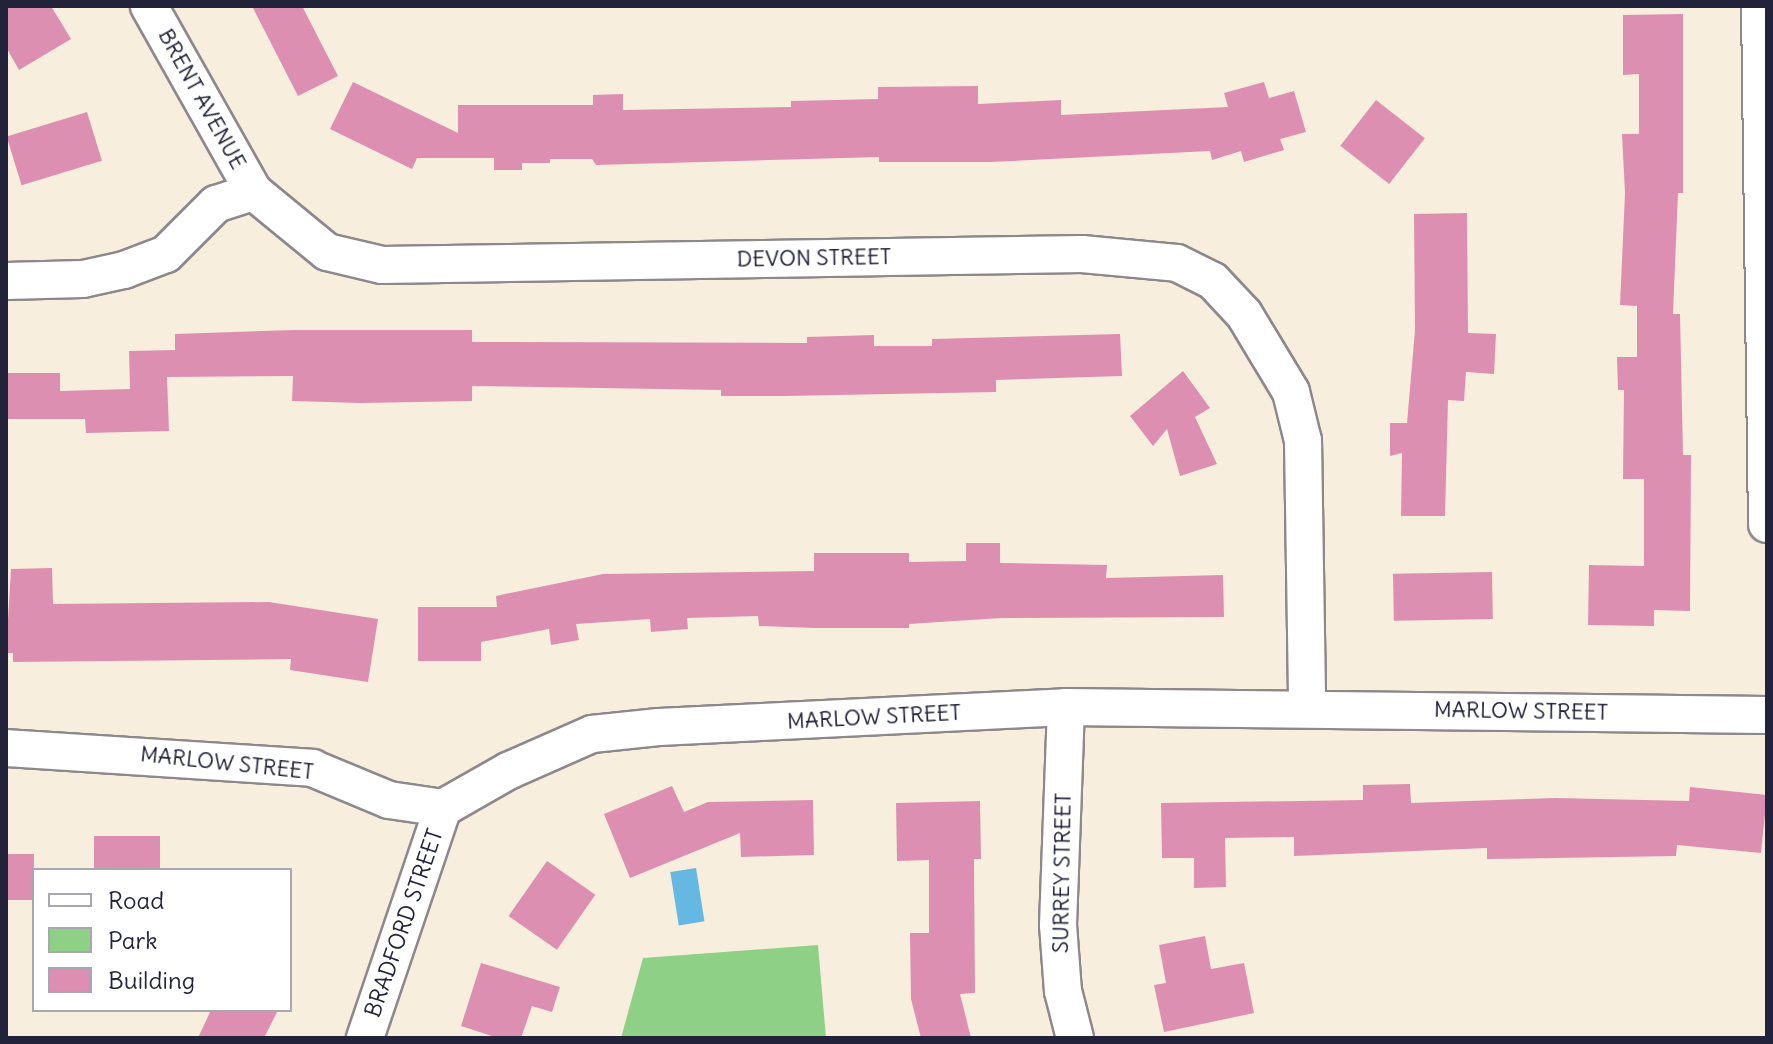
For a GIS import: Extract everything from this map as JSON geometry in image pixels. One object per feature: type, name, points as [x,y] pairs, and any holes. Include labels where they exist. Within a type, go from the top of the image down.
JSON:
[{"type":"street","name":"BRENT AVENUE","points":[[149,6],[254,192]]},
{"type":"street","points":[[1760,6],[1767,524]]},
{"type":"street","points":[[6,281],[83,279],[124,270],[166,254],[216,204],[254,192]]},
{"type":"street","name":"DEVON STREET","points":[[254,192],[327,252],[382,265],[1082,254],[1177,263],[1213,281],[1244,314],[1291,392],[1303,441],[1307,709]]},
{"type":"street","name":"MARLOW STREET","points":[[6,748],[312,768],[389,800],[443,808],[508,771],[592,734],[1066,707],[1767,715]]},
{"type":"street","name":"SURREY STREET","points":[[1066,707],[1058,925],[1063,991],[1075,1038]]},
{"type":"street","name":"BRADFORD STREET","points":[[365,1038],[443,808]]},
{"type":"green space","points":[[818,945],[826,1038],[621,1038],[643,958]]},
{"type":"water","points":[[696,868],[704,921],[679,925],[670,872]]},
{"type":"building","points":[[6,6],[51,6],[71,39],[19,70],[6,47]]},
{"type":"building","points":[[252,6],[302,6],[338,76],[298,96]]},
{"type":"building","points":[[1683,14],[1683,193],[1678,193],[1673,314],[1680,314],[1683,455],[1691,455],[1690,611],[1654,610],[1654,626],[1588,625],[1589,565],[1644,566],[1644,479],[1623,479],[1624,390],[1618,390],[1617,357],[1637,357],[1637,306],[1620,305],[1625,193],[1622,134],[1639,134],[1639,74],[1623,75],[1623,15]]},
{"type":"building","points":[[353,82],[458,133],[458,105],[593,105],[593,95],[623,94],[623,110],[791,107],[791,101],[878,99],[878,87],[978,86],[978,104],[1061,100],[1061,115],[1228,107],[1224,93],[1264,82],[1269,98],[1294,91],[1306,132],[1280,139],[1284,150],[1244,162],[1241,151],[1212,160],[1210,151],[991,162],[879,162],[879,157],[596,165],[592,159],[550,159],[550,163],[522,163],[522,170],[494,170],[494,158],[417,158],[412,169],[330,129]]},
{"type":"building","points":[[1376,100],[1425,138],[1389,184],[1340,146]]},
{"type":"building","points":[[87,112],[102,161],[22,185],[7,137]]},
{"type":"building","points":[[1467,213],[1468,333],[1496,334],[1494,374],[1466,372],[1464,401],[1448,400],[1445,516],[1401,516],[1402,453],[1390,456],[1390,423],[1407,423],[1415,330],[1414,214]]},
{"type":"building","points":[[472,330],[472,342],[807,343],[807,337],[874,335],[874,346],[932,346],[932,339],[1120,334],[1122,376],[996,380],[996,392],[784,396],[721,396],[721,390],[472,386],[472,401],[361,403],[292,401],[293,376],[167,377],[169,431],[86,433],[85,419],[6,419],[6,373],[60,373],[60,391],[130,389],[129,351],[175,350],[175,334]]},
{"type":"building","points":[[1183,371],[1210,408],[1195,417],[1217,464],[1180,476],[1167,429],[1153,446],[1130,416]]},
{"type":"building","points":[[966,543],[1000,543],[1000,563],[1107,565],[1106,578],[1223,575],[1224,617],[1001,618],[909,624],[909,628],[814,628],[759,626],[758,616],[687,618],[688,629],[651,632],[650,619],[576,624],[579,640],[551,645],[549,629],[481,642],[481,661],[418,661],[418,607],[497,607],[496,596],[603,574],[814,571],[814,553],[909,553],[909,562],[966,561]]},
{"type":"building","points":[[52,568],[53,604],[269,602],[378,619],[368,682],[290,670],[291,659],[13,662],[13,653],[6,653],[11,569]]},
{"type":"building","points":[[1492,572],[1493,619],[1394,621],[1393,574]]},
{"type":"building","points":[[1410,784],[1411,803],[1555,798],[1689,801],[1690,787],[1767,795],[1761,853],[1677,845],[1676,856],[1487,859],[1487,848],[1294,856],[1294,837],[1225,838],[1226,887],[1194,888],[1194,858],[1162,858],[1161,803],[1363,800],[1363,785]]},
{"type":"building","points":[[672,786],[684,812],[708,802],[813,800],[814,855],[741,857],[740,833],[630,878],[604,814]]},
{"type":"building","points":[[980,801],[981,859],[974,859],[975,993],[960,994],[971,1038],[921,1038],[911,999],[910,933],[929,933],[929,860],[897,861],[896,803]]},
{"type":"building","points":[[94,836],[160,836],[160,868],[94,868]]},
{"type":"building","points":[[6,854],[34,854],[32,900],[6,900]]},
{"type":"building","points":[[547,861],[595,895],[557,950],[509,916]]},
{"type":"building","points":[[1205,936],[1211,969],[1244,963],[1254,1013],[1164,1032],[1154,985],[1166,983],[1159,945]]},
{"type":"building","points":[[481,963],[560,987],[552,1012],[532,1006],[521,1038],[498,1038],[461,1026]]},
{"type":"building","points":[[210,1012],[277,1012],[264,1038],[198,1038]]}]
